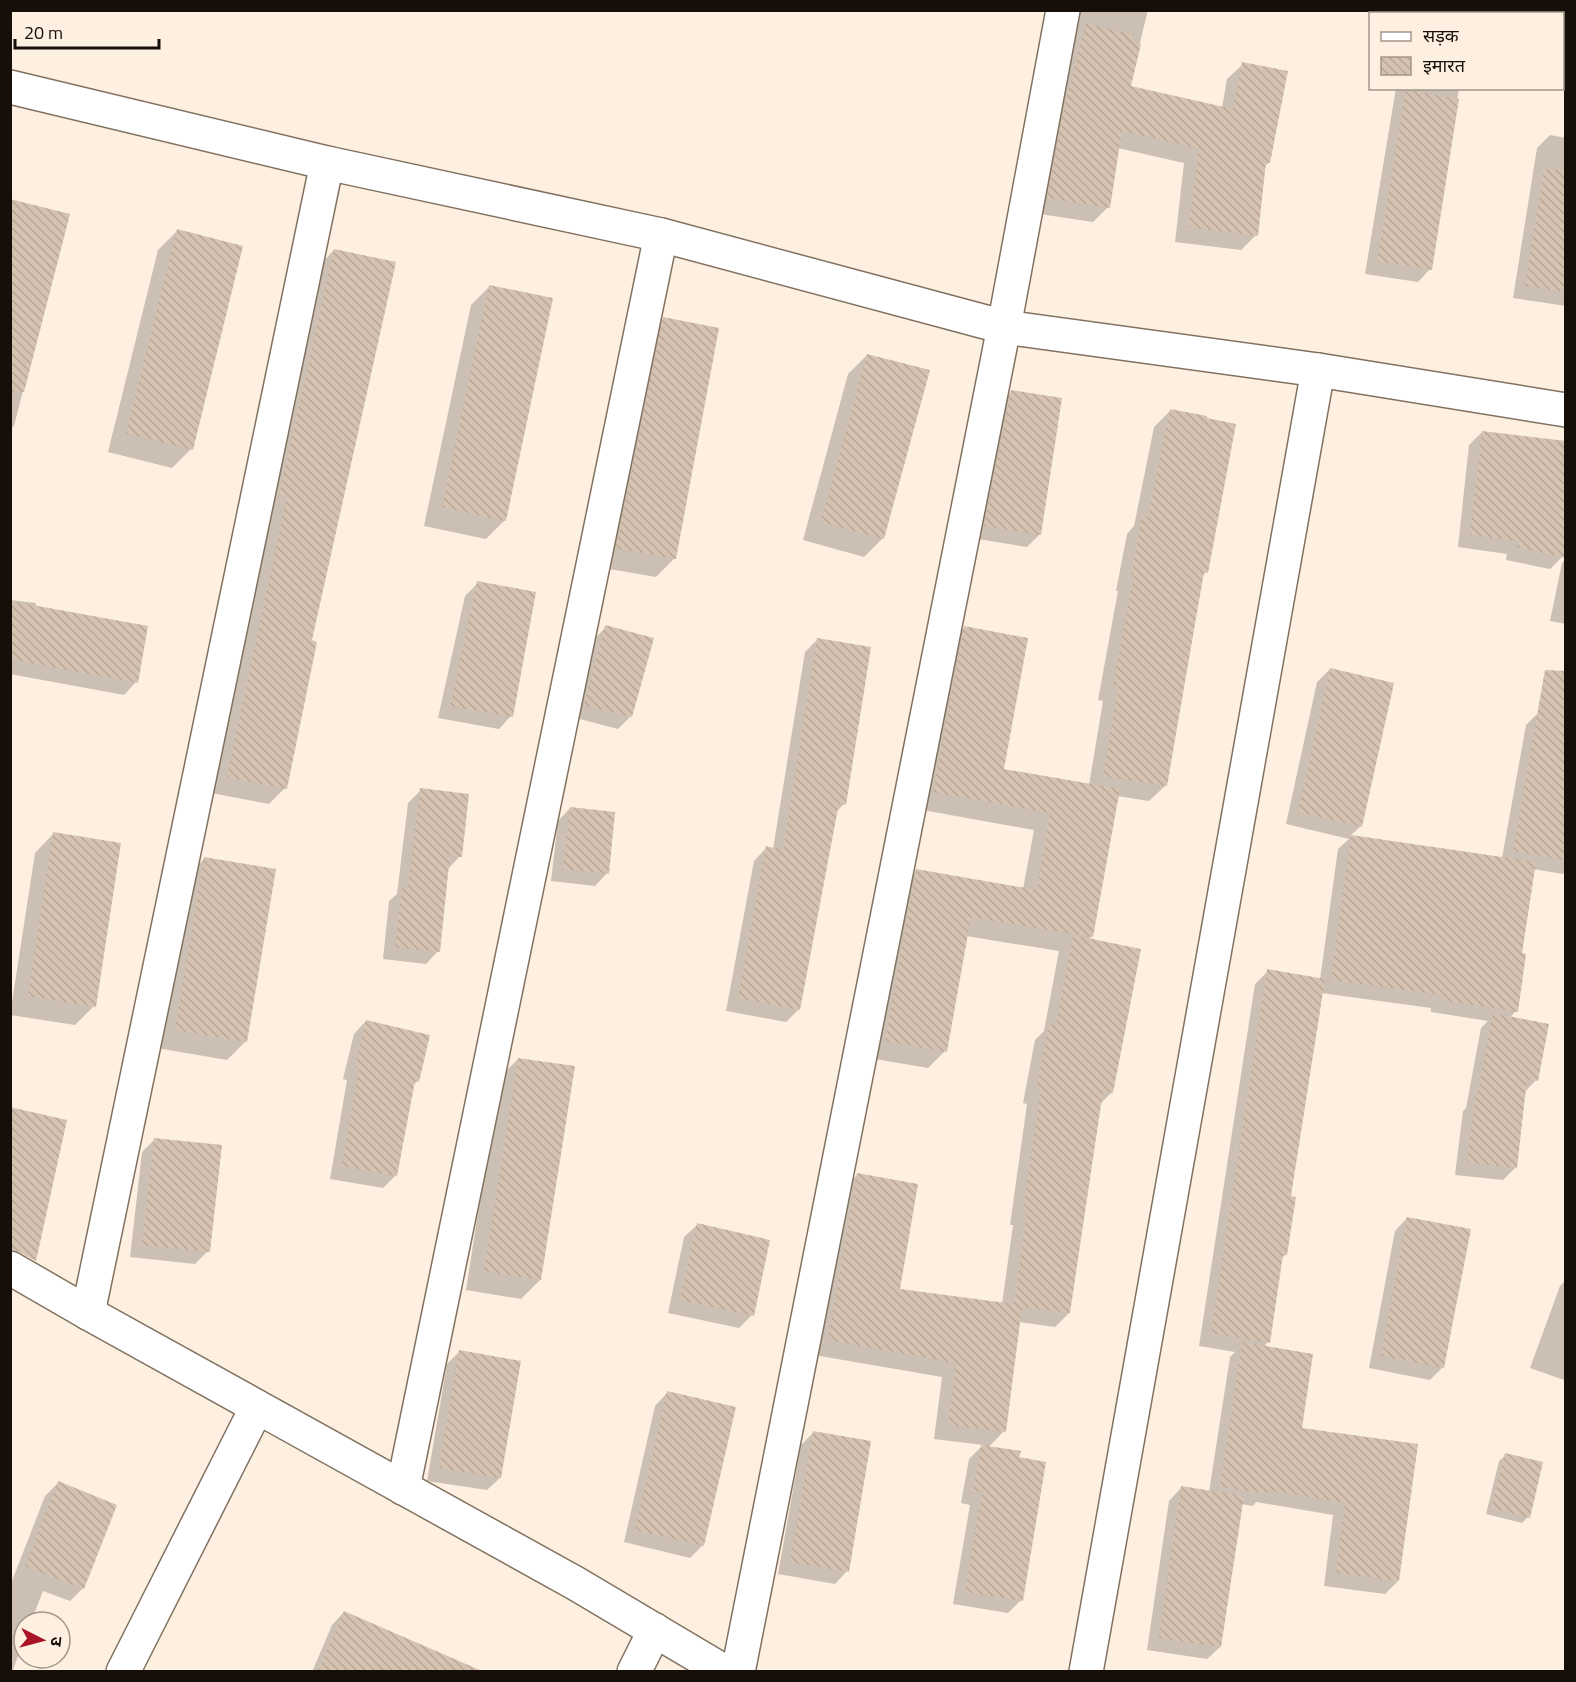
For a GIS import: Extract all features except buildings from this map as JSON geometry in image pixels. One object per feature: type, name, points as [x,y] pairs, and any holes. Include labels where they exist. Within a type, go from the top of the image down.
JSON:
[{"type":"street","points":[[738,1671],[1004,327],[1063,10]]},
{"type":"street","points":[[10,87],[327,163],[661,235],[1004,327],[1318,370],[1566,410]]},
{"type":"street","points":[[88,1313],[327,163]]},
{"type":"street","points":[[403,1488],[661,235]]},
{"type":"street","points":[[1086,1671],[1318,370]]},
{"type":"street","points":[[10,1268],[565,1578],[726,1671]]},
{"type":"street","points":[[123,1671],[257,1407]]},
{"type":"street","points":[[634,1671],[655,1630]]}]
